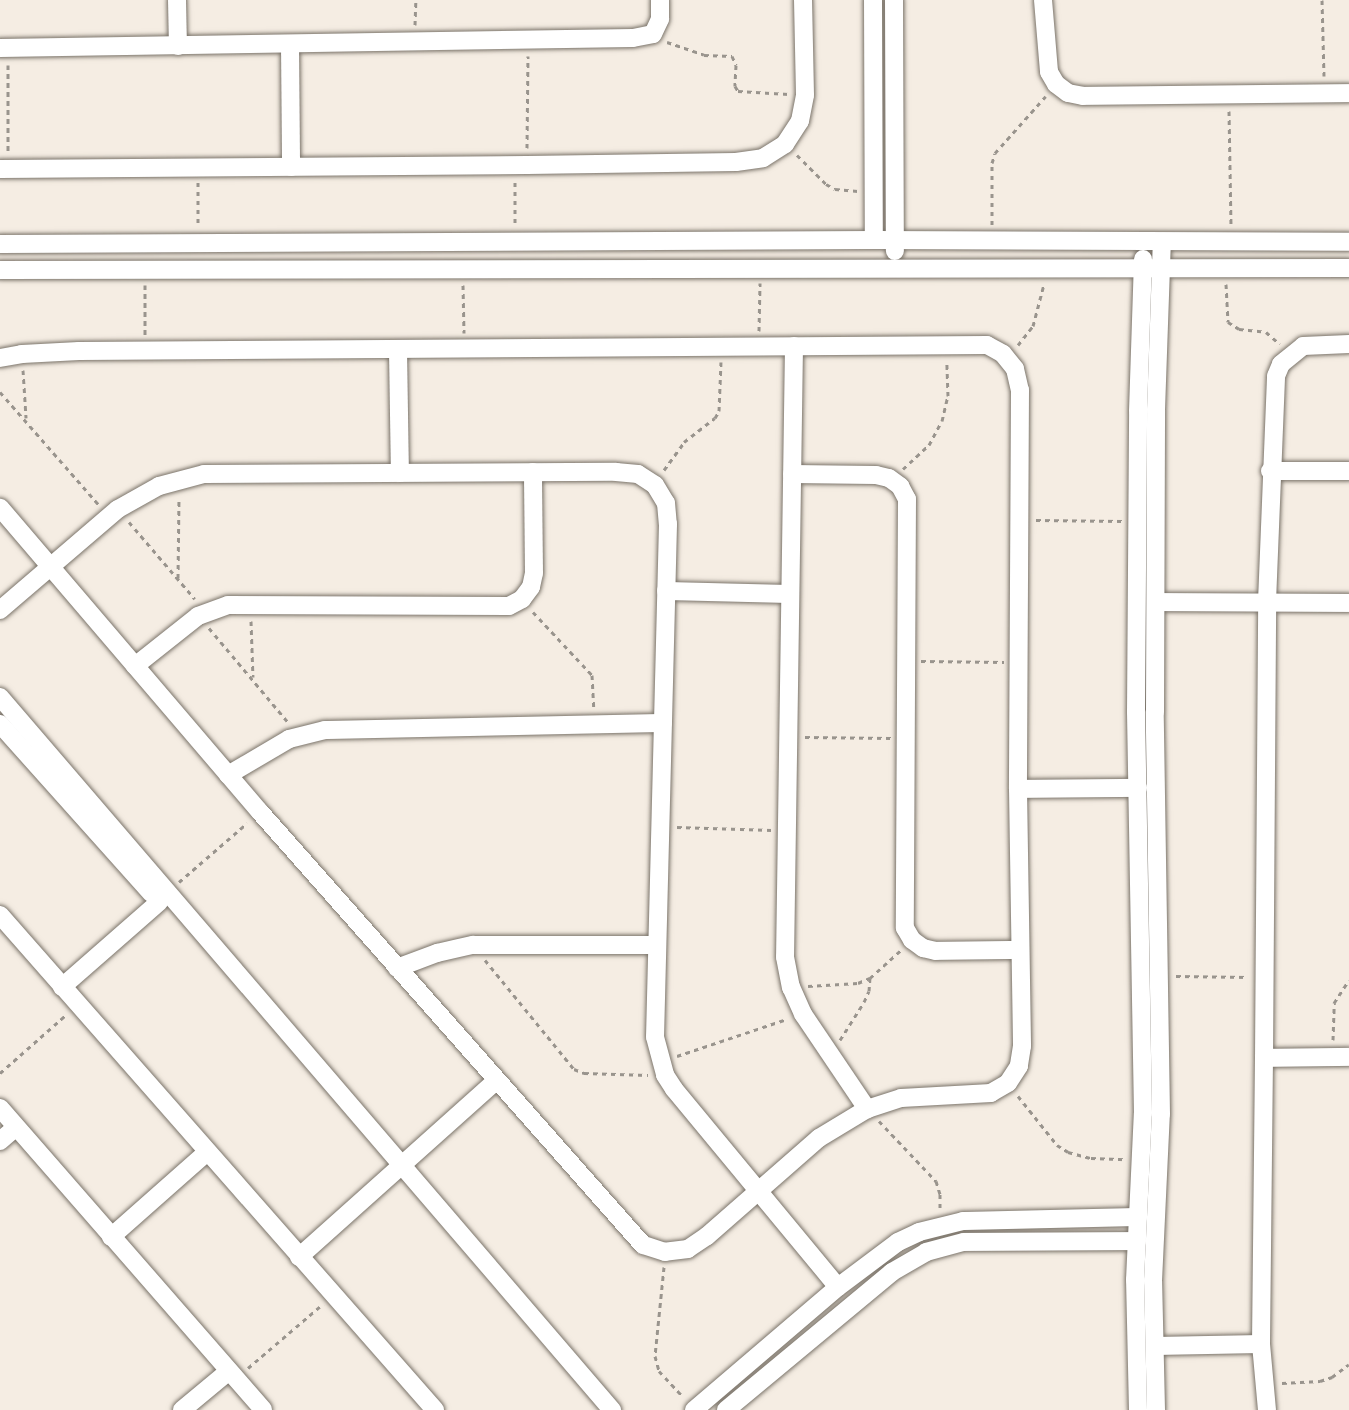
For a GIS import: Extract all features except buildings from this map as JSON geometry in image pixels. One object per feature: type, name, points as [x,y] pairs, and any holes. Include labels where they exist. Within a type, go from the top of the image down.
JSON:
[{"type":"street","points":[[177,0],[178,46]]},
{"type":"street","points":[[4,48],[633,38],[653,34],[660,19],[660,0]]},
{"type":"street","points":[[4,169],[736,162],[763,158],[785,144],[800,122],[805,95],[803,0]]},
{"type":"street","points":[[873,0],[874,240]]},
{"type":"street","points":[[894,0],[895,268]]},
{"type":"street","points":[[1043,0],[1046,58],[1049,72],[1056,84],[1068,93],[1083,96],[1349,93]]},
{"type":"street","points":[[290,44],[291,167]]},
{"type":"street","points":[[0,244],[874,240],[1349,242]]},
{"type":"street","points":[[726,242],[726,269]]},
{"type":"street","points":[[1153,242],[1138,411],[1136,712],[1143,1113],[1137,1241],[1155,1346],[1156,1410]]},
{"type":"street","points":[[0,270],[1349,268]]},
{"type":"street","points":[[1138,1410],[1144,1280],[1161,1114],[1155,712],[1156,410],[1152,270]]},
{"type":"street","points":[[1267,1410],[1261,1344],[1267,602],[1270,471],[1276,376],[1281,363],[1303,346],[1349,344]]},
{"type":"street","points":[[0,358],[22,354],[146,352],[947,345],[987,345],[1003,354],[1015,369],[1020,390],[1018,789],[1022,1046],[1019,1066],[1008,1083],[991,1093],[900,1098],[867,1109],[819,1138],[707,1236],[688,1249],[665,1252],[643,1245],[626,1229],[260,812],[0,508]]},
{"type":"street","points":[[794,346],[785,957],[791,987],[803,1014],[867,1109]]},
{"type":"street","points":[[398,350],[400,473]]},
{"type":"street","points":[[1270,471],[1349,471]]},
{"type":"street","points":[[135,666],[201,613],[228,605],[509,606],[522,599],[531,587],[534,573],[533,472]]},
{"type":"street","points":[[0,610],[113,513],[159,486],[204,474],[533,472],[638,474],[655,485],[666,503],[666,591],[655,1037],[663,1068],[758,1191],[838,1287]]},
{"type":"street","points":[[792,474],[876,475],[889,478],[900,486],[907,499],[906,928],[912,940],[923,948],[936,951],[1020,950]]},
{"type":"street","points":[[666,591],[790,594]]},
{"type":"street","points":[[1156,602],[1349,603]]},
{"type":"street","points":[[0,696],[163,897],[397,1169],[612,1410]]},
{"type":"street","points":[[1136,712],[1155,712]]},
{"type":"street","points":[[228,775],[276,745],[299,735],[325,730],[663,723]]},
{"type":"street","points":[[0,724],[163,897]]},
{"type":"street","points":[[1018,789],[1138,788]]},
{"type":"street","points":[[62,987],[163,897]]},
{"type":"street","points":[[0,915],[435,1410]]},
{"type":"street","points":[[397,968],[438,953],[473,945],[657,945]]},
{"type":"street","points":[[1264,1058],[1341,1057]]},
{"type":"street","points":[[299,1257],[496,1081]]},
{"type":"street","points":[[0,1108],[263,1410]]},
{"type":"street","points":[[0,1141],[16,1127]]},
{"type":"street","points":[[111,1237],[207,1152]]},
{"type":"street","points":[[397,1169],[596,1410]]},
{"type":"street","points":[[690,1406],[738,1372],[838,1287],[898,1242],[941,1225],[963,1221],[1138,1217]]},
{"type":"street","points":[[726,1410],[892,1272],[926,1252],[964,1242],[1137,1241]]},
{"type":"street","points":[[1155,1346],[1261,1344]]},
{"type":"street","points":[[738,1372],[751,1388]]},
{"type":"street","points":[[182,1410],[232,1375]]},
{"type":"path","points":[[415,42],[416,0]]},
{"type":"path","points":[[1322,0],[1324,93]]},
{"type":"path","points":[[653,34],[691,52],[732,56],[736,65],[735,86],[738,91],[805,95]]},
{"type":"path","points":[[515,243],[528,41]]},
{"type":"path","points":[[4,48],[4,169]]},
{"type":"path","points":[[992,242],[992,163],[995,153],[1056,84]]},
{"type":"path","points":[[1229,94],[1231,242]]},
{"type":"path","points":[[785,144],[826,184],[835,189],[874,192]]},
{"type":"path","points":[[198,168],[198,243]]},
{"type":"path","points":[[145,268],[146,352]]},
{"type":"path","points":[[463,269],[464,350]]},
{"type":"path","points":[[1226,269],[1228,322],[1239,329],[1266,332],[1291,353]]},
{"type":"path","points":[[759,347],[760,270]]},
{"type":"path","points":[[1003,354],[1020,343],[1033,326],[1047,270]]},
{"type":"path","points":[[889,478],[911,464],[929,445],[942,422],[948,396],[947,345]]},
{"type":"path","points":[[655,485],[677,450],[715,418],[719,411],[721,347]]},
{"type":"path","points":[[22,354],[26,419]]},
{"type":"path","points":[[0,392],[178,580],[201,613],[299,735]]},
{"type":"path","points":[[178,580],[179,479]]},
{"type":"path","points":[[1019,520],[1138,521]]},
{"type":"path","points":[[522,599],[592,675],[595,724]]},
{"type":"path","points":[[251,605],[253,679]]},
{"type":"path","points":[[907,661],[1018,663]]},
{"type":"path","points":[[788,736],[906,739]]},
{"type":"path","points":[[163,897],[260,812]]},
{"type":"path","points":[[660,826],[786,830]]},
{"type":"path","points":[[791,987],[858,983],[870,978],[912,940]]},
{"type":"path","points":[[473,945],[574,1069],[584,1073],[663,1068],[803,1014]]},
{"type":"path","points":[[1158,976],[1264,977]]},
{"type":"path","points":[[830,1055],[864,1002],[869,991],[870,978]]},
{"type":"path","points":[[1341,1057],[1334,1003],[1349,980]]},
{"type":"path","points":[[0,1073],[77,1005]]},
{"type":"path","points":[[1008,1083],[1057,1145],[1068,1152],[1091,1158],[1141,1159]]},
{"type":"path","points":[[867,1109],[936,1181],[940,1194],[941,1225]]},
{"type":"path","points":[[665,1252],[655,1356],[659,1371],[690,1406]]},
{"type":"path","points":[[232,1375],[333,1295]]},
{"type":"path","points":[[1265,1384],[1320,1381],[1332,1377],[1349,1364]]}]
